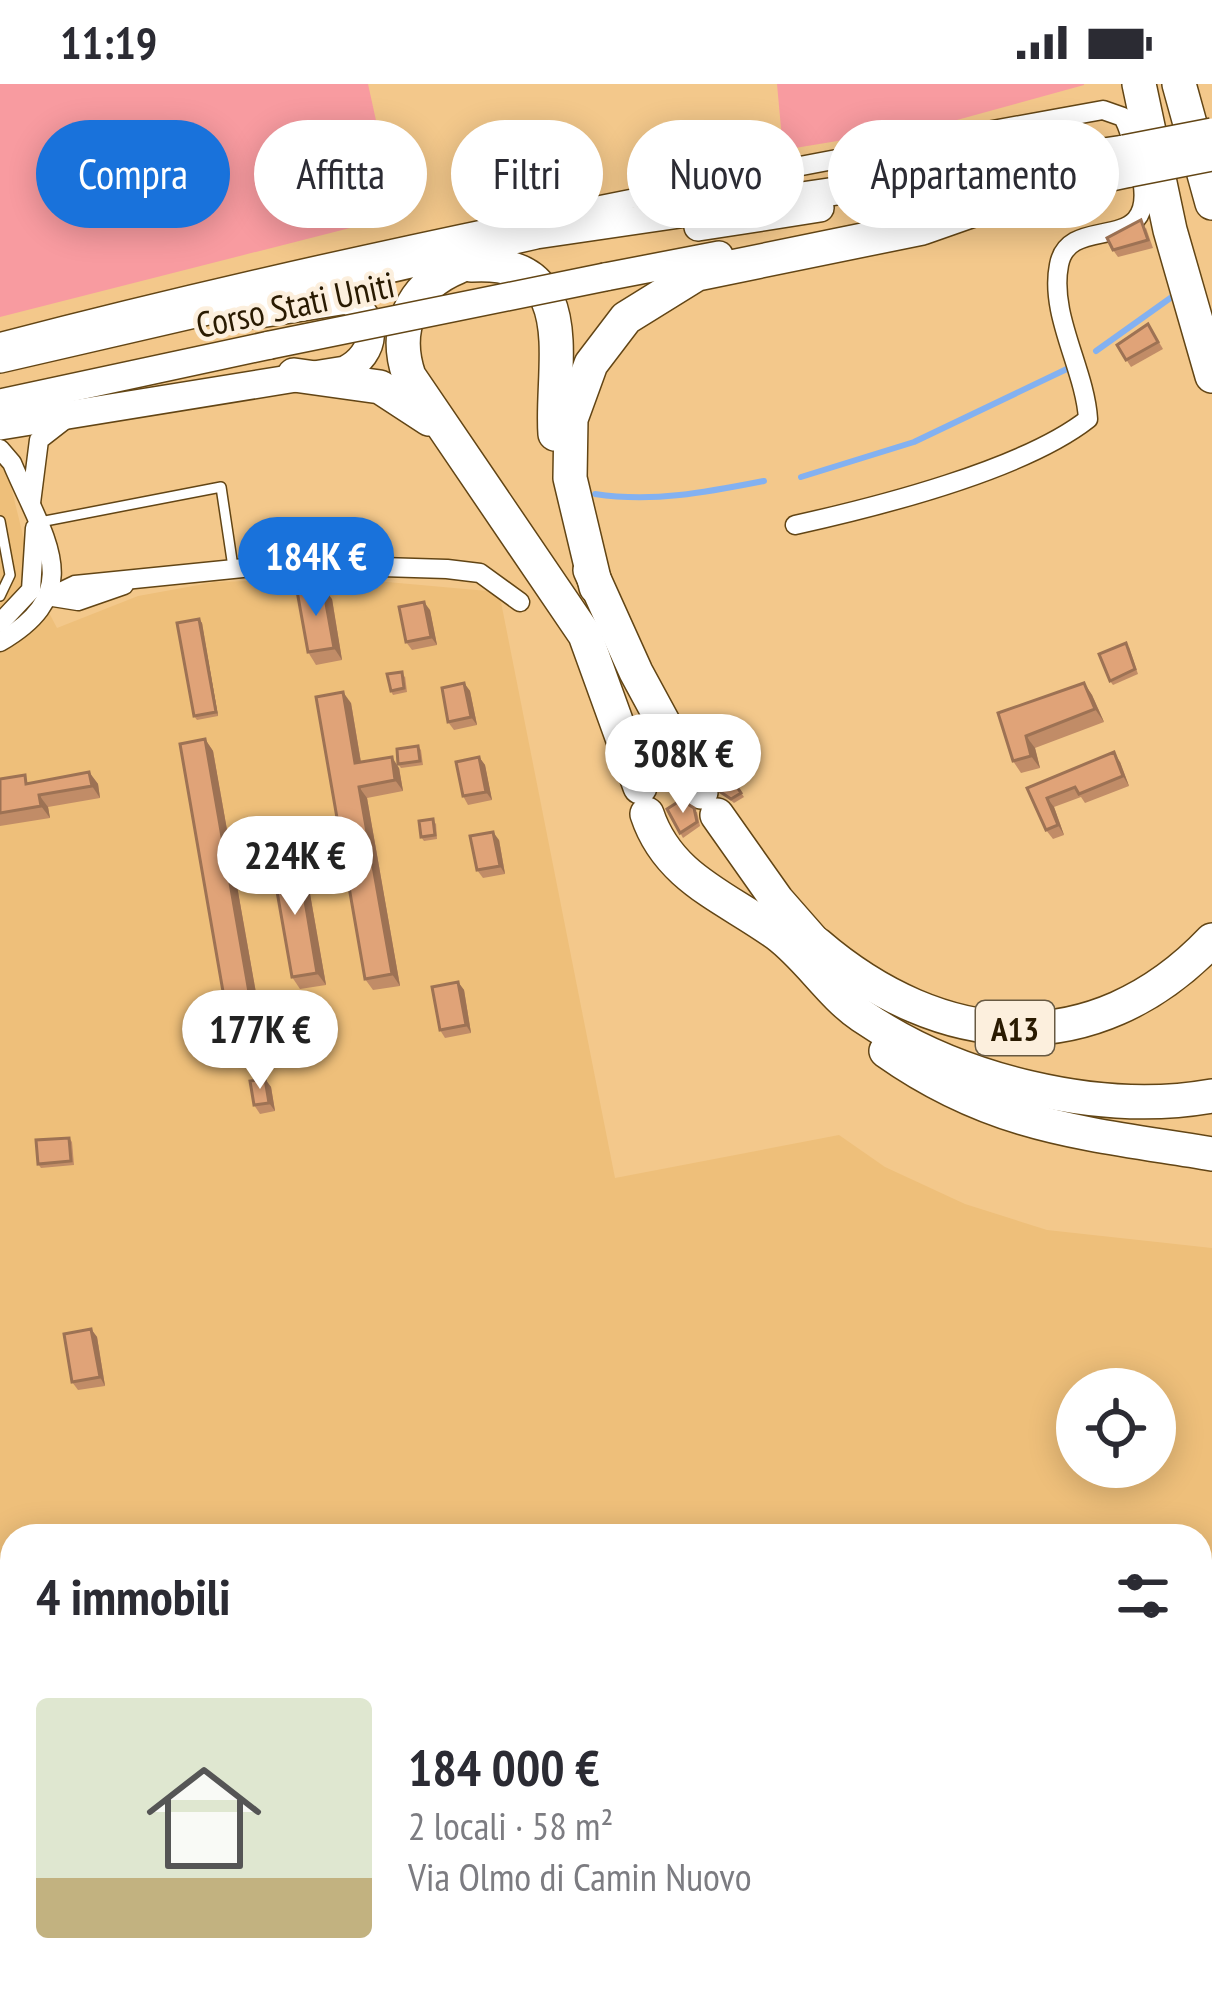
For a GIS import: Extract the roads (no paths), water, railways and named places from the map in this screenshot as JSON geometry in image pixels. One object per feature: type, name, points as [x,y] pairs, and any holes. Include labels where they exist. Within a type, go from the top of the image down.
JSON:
[{"type":"highway","points":[[1143,84],[1212,313]]},
{"type":"highway","points":[[1143,84],[1170,230],[1212,376]]},
{"type":"highway","points":[[1179,84],[1212,203]]},
{"type":"highway","points":[[596,587],[570,478],[571,419],[591,364],[626,318],[697,274],[917,228]]},
{"type":"highway","points":[[1212,1096],[1139,1100],[1034,1088],[932,1054],[886,1029],[800,942],[689,879],[662,847],[585,635],[416,388],[402,349],[413,302],[434,280],[464,266],[516,272],[552,308],[560,342],[553,411],[560,474],[569,518],[596,587],[709,803],[777,900],[800,942],[865,1033],[951,1091],[994,1111],[1065,1132],[1212,1154]]},
{"type":"highway","points":[[294,375],[356,380],[406,400],[471,464]]},
{"type":"highway","name":"A13","points":[[800,942],[913,1009],[975,1025],[1024,1028],[1110,1010],[1174,975],[1212,940]]},
{"type":"main road","points":[[1126,161],[1212,132]]},
{"type":"main road","points":[[1119,161],[1212,157]]},
{"type":"main road","name":"Corso Stati Uniti","points":[[1119,163],[1126,161]]},
{"type":"main road","name":"Corso Stati Uniti","points":[[0,359],[328,279],[536,235],[828,190]]},
{"type":"main road","points":[[200,327],[314,296],[464,266],[828,207]]},
{"type":"main road","name":"Corso Stati Uniti","points":[[0,403],[859,228]]},
{"type":"main road","points":[[0,369],[328,299],[347,300],[363,311],[371,339],[363,358],[345,370],[0,425]]},
{"type":"street","points":[[0,342],[335,260],[763,171],[1103,110],[1123,117],[1146,193],[1144,213],[1133,224],[1068,248],[1059,260],[1058,289],[1088,419],[1055,439],[943,485],[795,525]]},
{"type":"street","points":[[0,623],[32,590],[38,440],[79,412]]},
{"type":"street","points":[[0,449],[12,463],[53,573],[52,596],[41,614],[0,642]]},
{"type":"street","points":[[32,590],[52,596],[75,585],[284,564],[480,574],[520,602]]},
{"type":"lane","points":[[33,515],[221,487],[232,568]]},
{"type":"lane","points":[[0,521],[10,574],[0,596]]},
{"type":"waterway","points":[[1096,351],[1176,294]]},
{"type":"waterway","points":[[801,477],[914,442],[1071,367]]},
{"type":"waterway","points":[[595,494],[659,497],[764,481]]}]
